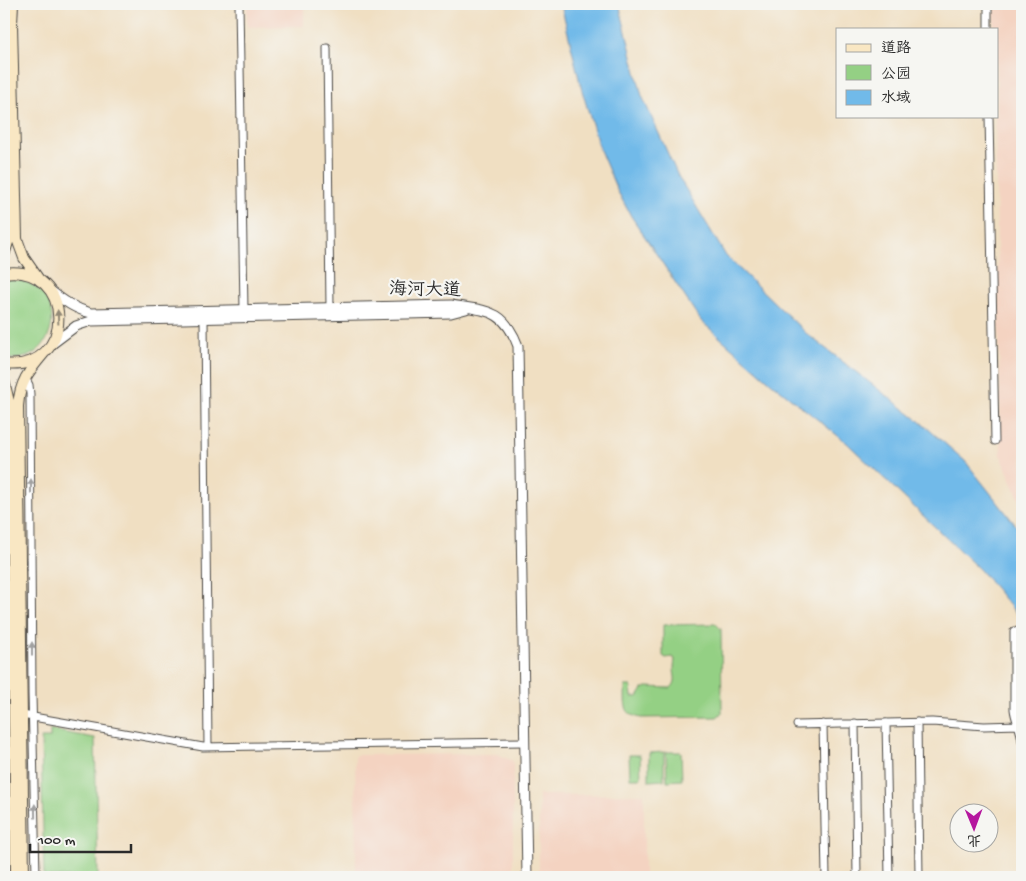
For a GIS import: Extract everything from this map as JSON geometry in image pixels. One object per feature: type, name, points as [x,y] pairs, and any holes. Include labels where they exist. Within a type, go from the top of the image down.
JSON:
[{"type":"main road","points":[[13,4],[17,239],[24,258],[40,281],[50,291],[57,304],[59,319],[57,334],[25,378],[19,392],[18,406],[27,716],[24,877]]},
{"type":"main road","points":[[4,17],[9,239],[4,255]]},
{"type":"main road","points":[[4,273],[19,272],[40,281]]},
{"type":"main road","points":[[4,364],[26,363],[47,349]]},
{"type":"main road","points":[[4,382],[10,406],[16,877]]},
{"type":"street","points":[[239,4],[244,310]]},
{"type":"street","points":[[988,4],[988,28]]},
{"type":"street","points":[[327,48],[330,308]]},
{"type":"street","points":[[989,118],[995,441]]},
{"type":"street","name":"海河大道","points":[[50,291],[69,305],[91,313],[451,305],[469,308]]},
{"type":"street","points":[[469,308],[483,309],[502,319],[514,335],[518,346],[526,877]]},
{"type":"street","name":"海河大道","points":[[47,349],[76,326],[91,321],[451,314],[469,308]]},
{"type":"street","points":[[204,318],[208,747]]},
{"type":"street","points":[[1014,632],[1014,709],[1022,741]]},
{"type":"street","points":[[36,877],[27,716],[208,747],[524,742]]},
{"type":"street","points":[[797,725],[917,722],[984,726],[1019,725]]},
{"type":"street","points":[[917,722],[919,877]]},
{"type":"street","points":[[855,723],[857,877]]},
{"type":"street","points":[[886,723],[889,877]]},
{"type":"street","points":[[823,724],[826,877]]},
{"type":"street","points":[[4,756],[5,877]]},
{"type":"shaded area","points":[[247,4],[304,4],[304,26],[247,27]]},
{"type":"shaded area","points":[[993,4],[1022,4],[1022,506],[1001,456],[995,118],[998,118],[998,28],[994,28]]},
{"type":"shaded area","points":[[497,754],[513,761],[513,877],[356,877],[355,755]]},
{"type":"shaded area","points":[[644,794],[644,877],[539,877],[539,795]]},
{"type":"green space","points":[[12,279],[31,284],[44,295],[51,309],[51,324],[47,339],[37,351],[23,358],[4,358],[4,280]]},
{"type":"green space","points":[[716,624],[721,629],[722,713],[717,717],[641,718],[630,714],[625,702],[625,686],[631,686],[632,697],[638,697],[643,689],[647,687],[671,688],[674,683],[675,659],[663,656],[663,625]]},
{"type":"green space","points":[[50,730],[95,738],[98,877],[44,877],[41,738],[50,738]]},
{"type":"green space","points":[[664,752],[664,780],[649,781],[649,753]]},
{"type":"green space","points":[[666,752],[681,752],[682,780],[667,781]]},
{"type":"green space","points":[[629,755],[640,755],[641,778],[630,778]]},
{"type":"water","points":[[561,4],[619,4],[642,96],[678,176],[726,256],[807,334],[918,420],[965,461],[1022,533],[1022,620],[980,570],[847,443],[773,384],[701,321],[631,216],[617,190],[600,150],[581,87]]}]
